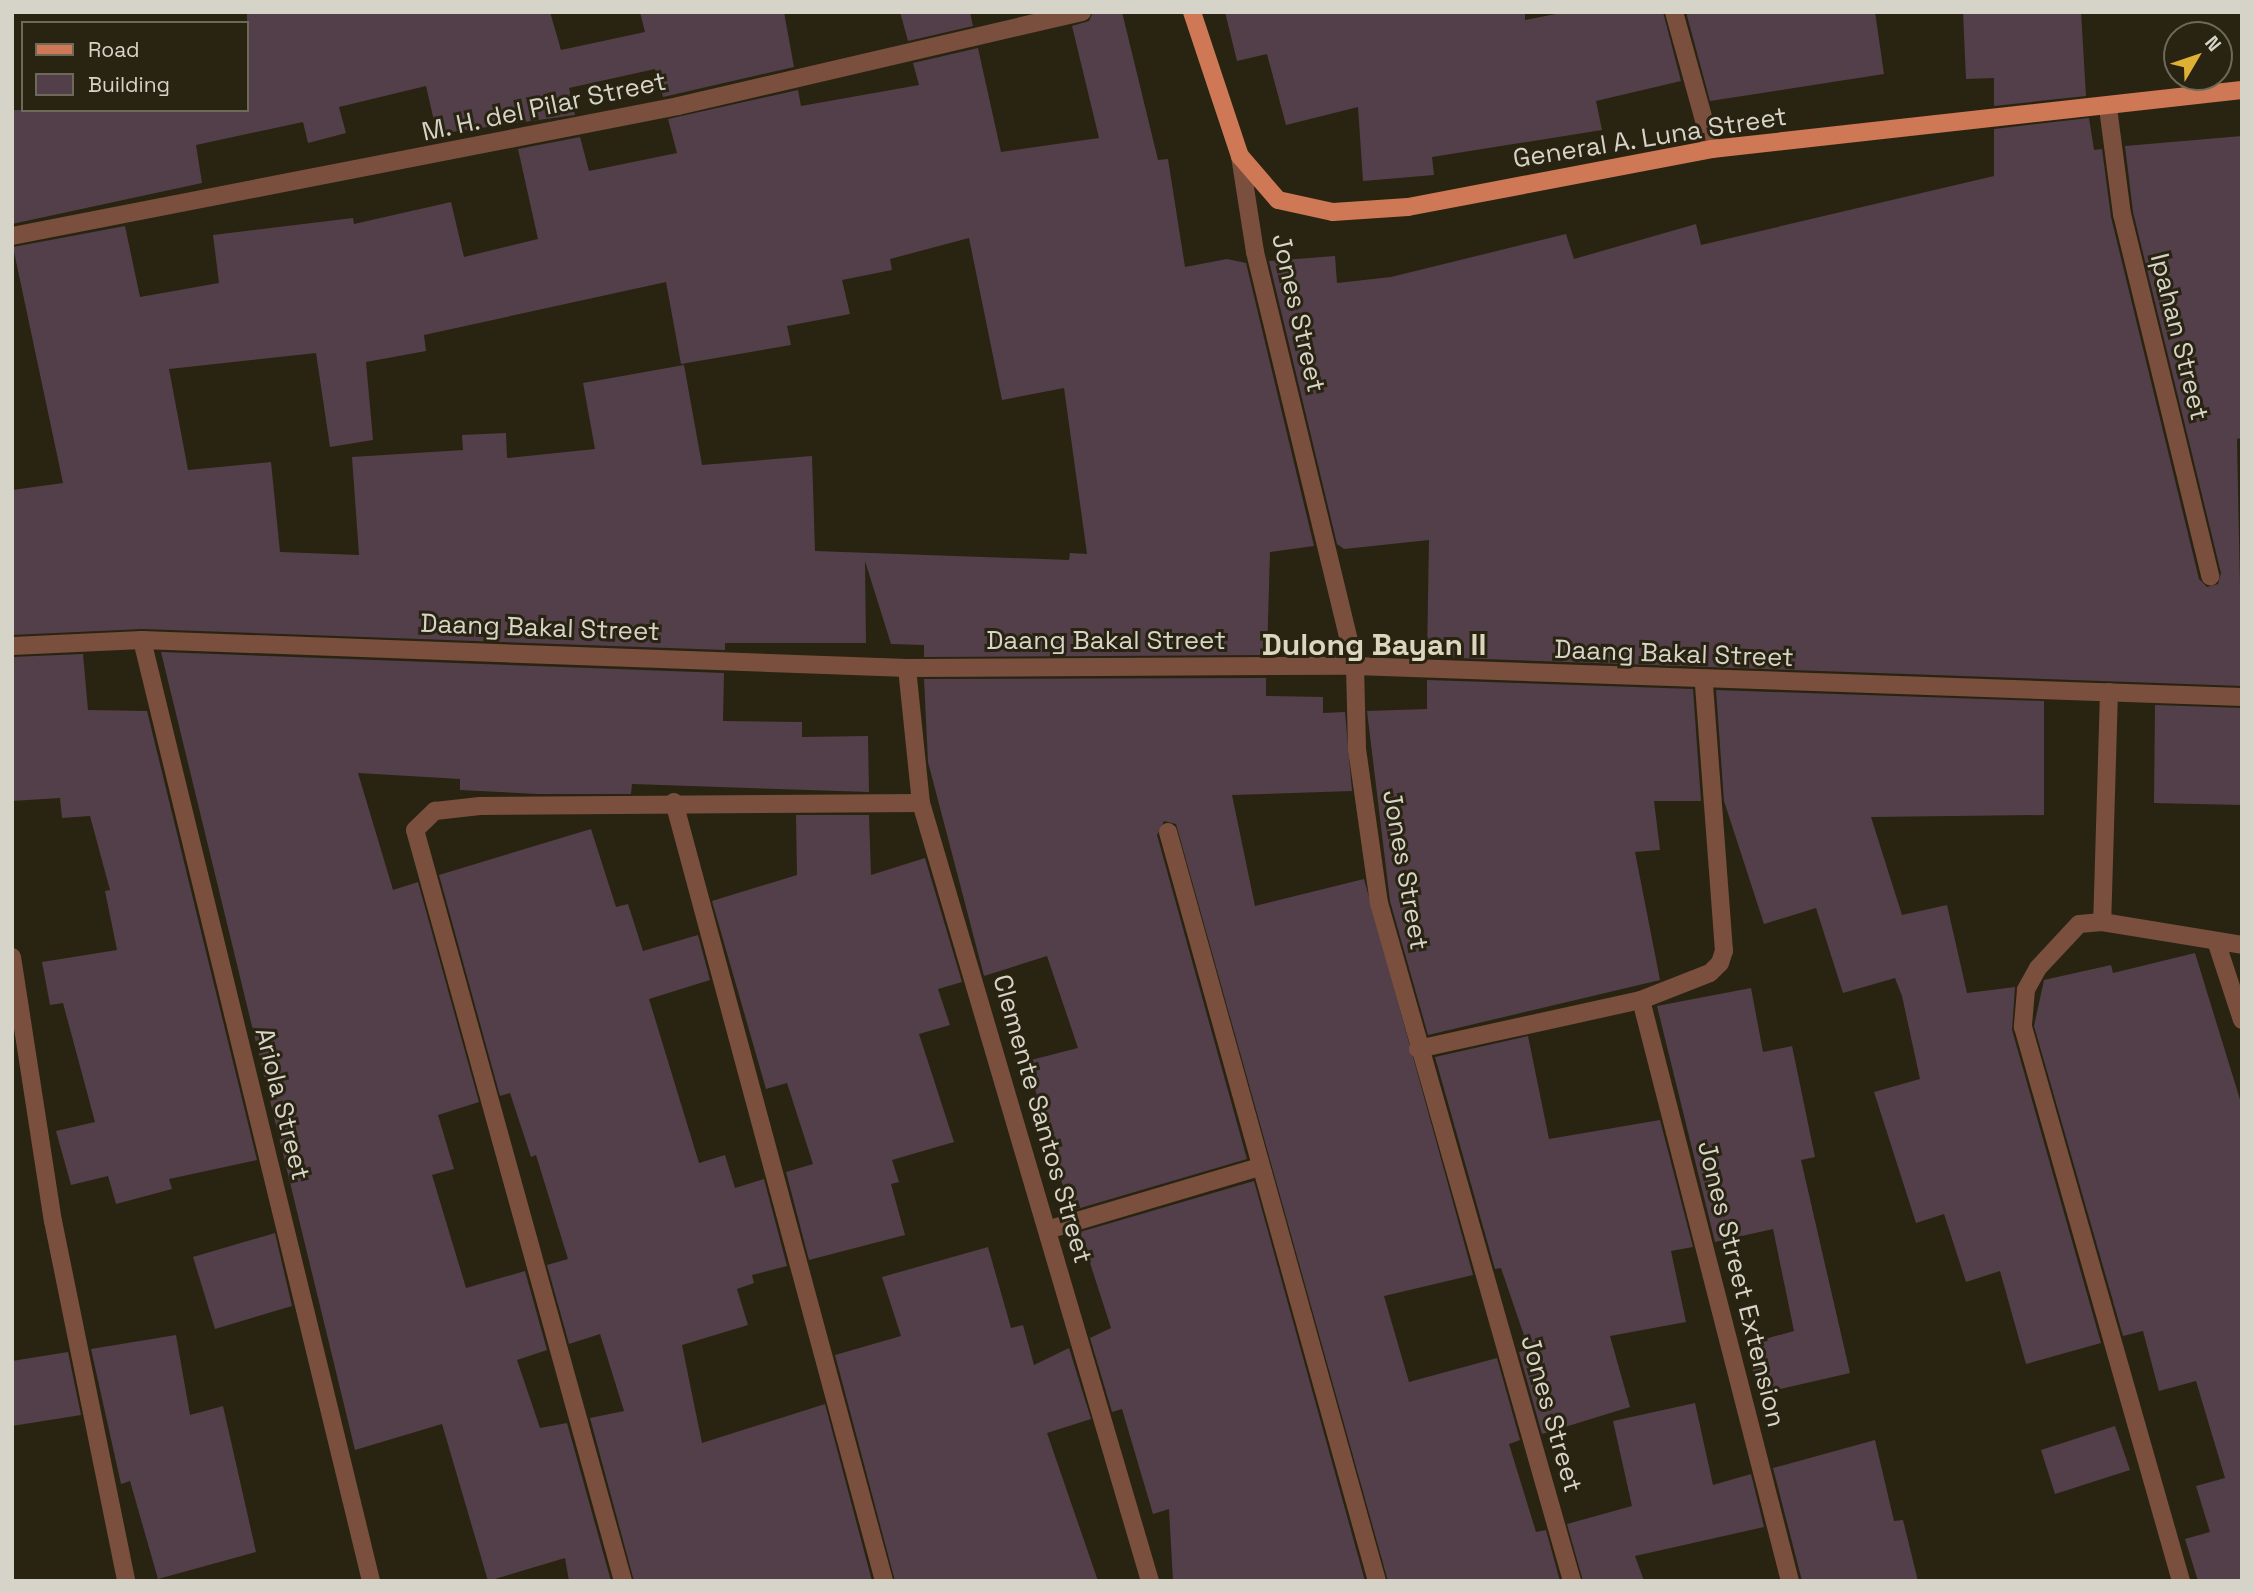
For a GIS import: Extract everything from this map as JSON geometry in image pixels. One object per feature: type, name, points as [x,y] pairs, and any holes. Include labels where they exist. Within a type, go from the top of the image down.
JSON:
[{"type":"main road","name":"General A. Luna Street","points":[[1192,12],[1240,156],[1278,200],[1333,212],[1408,207],[1712,149],[2108,108],[2242,90]]},
{"type":"street","name":"M. H. del Pilar Street","points":[[12,236],[678,106],[1082,12]]},
{"type":"street","points":[[1674,12],[1712,149]]},
{"type":"street","name":"Ipahan Street","points":[[2108,108],[2122,214],[2210,576]]},
{"type":"street","name":"Jones Street","points":[[1240,156],[1255,252],[1355,666],[1357,749],[1379,903],[1418,1049],[1572,1581]]},
{"type":"street","name":"Daang Bakal Street","points":[[12,646],[142,640],[907,668],[1355,666],[1704,683],[2242,697]]},
{"type":"street","name":"Ariola Street","points":[[142,640],[371,1581]]},
{"type":"street","name":"Clemente Santos Street","points":[[907,668],[921,803],[1150,1581]]},
{"type":"street","points":[[1418,1049],[1641,1000],[1710,973],[1724,951],[1704,683]]},
{"type":"street","points":[[2102,922],[2109,692]]},
{"type":"street","points":[[674,802],[884,1581]]},
{"type":"street","points":[[623,1581],[415,830],[435,811],[674,802],[921,803]]},
{"type":"street","points":[[1168,832],[1377,1581]]},
{"type":"street","points":[[2181,1581],[2023,1027],[2026,990],[2038,968],[2079,924],[2102,922],[2217,944],[2242,945]]},
{"type":"street","points":[[2217,944],[2242,1020]]},
{"type":"street","points":[[12,957],[53,1222],[126,1581]]},
{"type":"street","name":"Jones Street Extension","points":[[1641,1000],[1790,1581]]},
{"type":"street","points":[[1047,1230],[1260,1167]]},
{"type":"building","points":[[247,12],[550,12],[561,50],[645,32],[640,12],[784,12],[794,67],[663,97],[655,69],[569,88],[575,115],[437,134],[426,86],[339,107],[346,133],[308,143],[303,122],[196,145],[202,183],[12,224],[12,110],[248,112]]},
{"type":"building","points":[[900,12],[970,12],[973,26],[908,41]]},
{"type":"building","points":[[1093,12],[1122,12],[1158,160],[1168,159],[1185,267],[1227,259],[1246,263],[1314,546],[1270,552],[1267,655],[924,657],[924,645],[891,644],[865,561],[866,643],[725,643],[725,650],[142,629],[12,635],[12,490],[63,483],[13,247],[125,226],[140,297],[219,283],[213,235],[353,218],[354,224],[451,202],[464,257],[538,239],[518,149],[580,137],[589,171],[677,153],[668,119],[798,90],[801,106],[919,85],[913,63],[978,48],[1001,152],[1099,138],[1072,26],[1089,21]],"holes":[[[969,238],[1002,400],[1064,388],[1087,554],[1070,553],[1069,560],[815,551],[812,456],[702,465],[684,365],[583,383],[595,449],[507,458],[506,433],[462,435],[463,450],[352,457],[359,555],[280,552],[271,462],[188,470],[169,369],[316,353],[330,447],[373,440],[366,362],[426,351],[424,335],[666,282],[681,364],[791,345],[787,326],[850,314],[842,280],[892,270],[890,259]]]},
{"type":"building","points":[[1225,12],[1525,12],[1525,20],[1566,12],[1663,12],[1681,81],[1596,101],[1602,130],[1432,157],[1434,175],[1363,181],[1358,107],[1286,125],[1267,54],[1237,61]]},
{"type":"building","points":[[1686,12],[1875,12],[1884,74],[1710,101]]},
{"type":"building","points":[[1963,12],[2081,12],[2086,96],[1994,106],[1994,78],[1966,79]]},
{"type":"building","points":[[2089,118],[2094,150],[2102,149],[2111,217],[2199,579],[2207,587],[2218,584],[2221,573],[2133,212],[2125,146],[2242,136],[2242,438],[2237,439],[2242,686],[1427,657],[1429,540],[1344,549],[1337,544],[1269,261],[1335,256],[1337,283],[1391,277],[1566,234],[1574,259],[1696,224],[1701,245],[1994,176],[1994,129]]},
{"type":"building","points":[[161,652],[724,673],[723,721],[802,722],[802,737],[868,736],[869,792],[632,784],[631,794],[538,794],[460,790],[460,779],[358,773],[393,890],[418,882],[479,1102],[438,1115],[454,1169],[432,1175],[466,1288],[525,1271],[547,1350],[517,1360],[540,1428],[567,1423],[611,1581],[569,1581],[565,1558],[488,1581],[442,1424],[355,1450]]},
{"type":"building","points":[[83,654],[88,710],[147,711],[257,1160],[169,1179],[172,1189],[116,1204],[108,1176],[71,1185],[56,1131],[95,1122],[63,1003],[50,1005],[42,962],[117,950],[105,891],[110,890],[90,816],[62,818],[60,798],[12,801],[12,657]]},
{"type":"building","points":[[1266,678],[1266,696],[1323,697],[1323,713],[1345,712],[1352,791],[1232,795],[1255,906],[1364,879],[1473,1275],[1384,1296],[1409,1382],[1497,1358],[1520,1440],[1509,1444],[1536,1532],[1546,1530],[1560,1581],[1388,1581],[1176,824],[1164,821],[1157,835],[1247,1159],[1070,1211],[1027,1061],[1078,1048],[1047,956],[984,976],[928,762],[924,679]]},
{"type":"building","points":[[1427,680],[1693,689],[1701,801],[1654,801],[1660,850],[1635,852],[1660,980],[1428,1035],[1390,901],[1367,711],[1427,709]]},
{"type":"building","points":[[1716,690],[2044,701],[2044,815],[1871,817],[1902,915],[1947,905],[1967,993],[2015,987],[2012,1030],[2101,1343],[2026,1364],[2000,1271],[1966,1282],[1944,1214],[1916,1223],[1874,1092],[1920,1079],[1902,996],[1895,978],[1843,993],[1816,908],[1764,924],[1724,801]]},
{"type":"building","points":[[2155,705],[2242,708],[2242,805],[2154,803]]},
{"type":"building","points":[[796,815],[869,815],[871,875],[925,858],[962,982],[938,989],[950,1025],[919,1034],[954,1142],[892,1160],[899,1182],[891,1184],[905,1235],[809,1260],[786,1172],[813,1164],[787,1083],[766,1089],[712,901],[797,875]]},
{"type":"building","points":[[591,829],[616,907],[628,904],[643,951],[698,935],[710,980],[649,999],[699,1163],[725,1155],[735,1188],[764,1179],[787,1266],[752,1275],[754,1283],[737,1289],[748,1325],[682,1345],[702,1443],[825,1404],[872,1581],[634,1581],[590,1418],[624,1411],[600,1334],[569,1344],[547,1265],[568,1259],[536,1155],[531,1157],[510,1093],[500,1096],[439,875]]},
{"type":"building","points":[[2195,953],[2242,1106],[2242,1581],[2198,1581],[2185,1539],[2210,1532],[2196,1486],[2225,1478],[2196,1381],[2159,1391],[2143,1331],[2123,1336],[2034,1026],[2044,980],[2111,965],[2113,973]]},
{"type":"building","points":[[1751,988],[1763,1052],[1792,1046],[1815,1157],[1801,1160],[1850,1373],[1758,1394],[1747,1344],[1794,1331],[1773,1229],[1715,1242],[1657,1006]]},
{"type":"building","points":[[1528,1036],[1549,1139],[1660,1120],[1693,1247],[1671,1251],[1686,1322],[1610,1336],[1630,1407],[1542,1434],[1519,1352],[1529,1350],[1501,1268],[1495,1269],[1435,1057]]},
{"type":"building","points":[[1254,1181],[1365,1581],[1173,1581],[1169,1509],[1153,1514],[1122,1409],[1112,1412],[1090,1338],[1111,1328],[1080,1232]]},
{"type":"building","points":[[275,1233],[292,1306],[215,1329],[193,1257]]},
{"type":"building","points":[[988,1247],[1011,1328],[1023,1325],[1034,1365],[1069,1348],[1091,1419],[1047,1433],[1098,1581],[895,1581],[835,1355],[901,1336],[882,1277]]},
{"type":"building","points":[[176,1335],[190,1415],[223,1406],[256,1552],[158,1579],[130,1481],[121,1484],[91,1349]]},
{"type":"building","points":[[68,1352],[81,1415],[12,1426],[12,1361]]},
{"type":"building","points":[[1695,1403],[1713,1485],[1751,1474],[1764,1527],[1635,1556],[1644,1581],[1583,1581],[1567,1524],[1632,1506],[1613,1421]]},
{"type":"building","points":[[2115,1426],[2130,1470],[2055,1494],[2041,1450]]},
{"type":"building","points":[[1875,1440],[1894,1521],[1903,1520],[1918,1581],[1802,1581],[1773,1468]]},
{"type":"district","name":"Dulong Bayan II","points":[[1374,645]]}]
